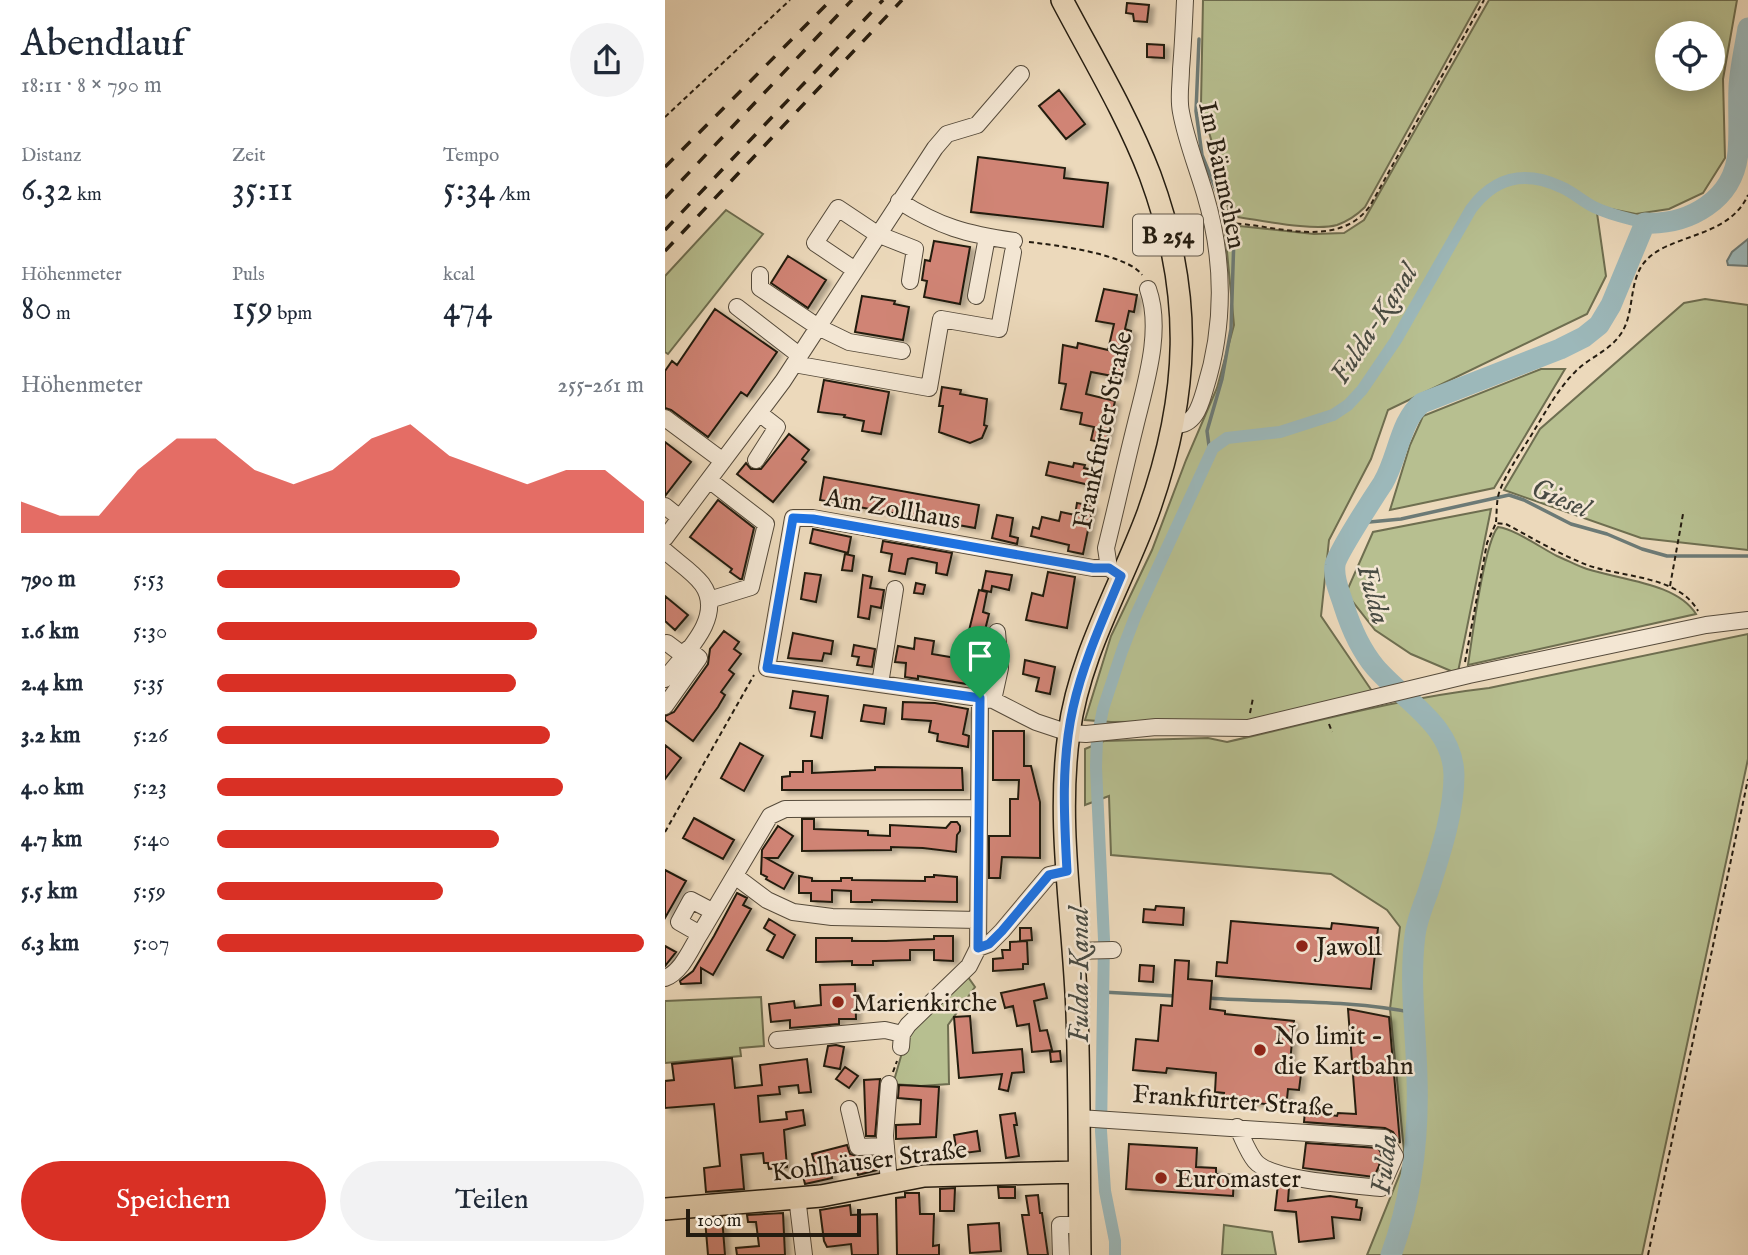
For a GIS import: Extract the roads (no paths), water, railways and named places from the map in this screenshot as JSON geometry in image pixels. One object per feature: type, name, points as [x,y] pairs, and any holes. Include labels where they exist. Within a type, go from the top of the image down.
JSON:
[{"type":"main road","name":"B 254","points":[[1062,0],[1133,137],[1158,199],[1172,247],[1182,338],[1181,380],[1174,425]]},
{"type":"main road","name":"Frankfurter Straße","points":[[1080,1255],[1079,1172],[1094,1119],[1077,1014],[1083,951],[1067,871],[1065,819],[1077,734],[1080,683],[1115,572],[1147,514],[1174,425]]},
{"type":"main road","name":"Kohlhäuser Straße","points":[[665,1209],[821,1196],[889,1182],[944,1175],[1079,1172]]},
{"type":"street","name":"Im Bäumchen","points":[[1174,425],[1184,425],[1194,418],[1202,399],[1215,357],[1220,299],[1213,225],[1181,113],[1185,0]]},
{"type":"street","points":[[665,538],[797,360],[877,234],[947,134],[977,125],[1021,74]]},
{"type":"street","points":[[737,307],[797,360],[929,388],[941,319],[999,328],[1019,245],[947,227],[899,201]]},
{"type":"street","points":[[855,270],[815,243],[838,208],[877,234],[915,249],[910,281]]},
{"type":"street","points":[[976,296],[987,237]]},
{"type":"street","points":[[760,275],[760,288],[818,327],[849,342],[902,351]]},
{"type":"street","name":"Frankfurter Straße","points":[[1115,572],[1105,548],[1142,398],[1151,349],[1153,309],[1148,289]]},
{"type":"street","points":[[756,460],[777,427],[759,413]]},
{"type":"street","points":[[665,418],[723,461]]},
{"type":"street","points":[[709,480],[766,524],[751,587],[709,600]]},
{"type":"street","points":[[665,506],[680,518]]},
{"type":"street","name":"Am Zollhaus","points":[[880,684],[767,668],[793,518],[813,519],[1115,572]]},
{"type":"street","points":[[665,551],[701,583],[709,600],[709,613],[704,627],[665,679]]},
{"type":"street","points":[[895,589],[880,684],[986,699],[1036,722],[1077,734],[1156,727],[1248,728],[1469,674],[1706,625],[1748,620]]},
{"type":"street","points":[[777,1040],[885,1030],[902,1040],[915,1017],[969,966],[978,948],[979,808],[986,699],[1000,668],[997,632]]},
{"type":"street","points":[[665,706],[699,658],[667,643]]},
{"type":"street","points":[[665,978],[683,962],[770,816],[785,809],[979,808]]},
{"type":"street","points":[[978,948],[989,944],[1002,931],[1049,875],[1067,871]]},
{"type":"street","points":[[735,876],[767,901],[793,912],[832,917],[978,920]]},
{"type":"street","points":[[700,934],[679,922],[691,900],[712,911]]},
{"type":"street","points":[[1083,951],[1113,950]]},
{"type":"street","points":[[889,1084],[886,1146],[889,1182]]},
{"type":"street","points":[[849,1109],[858,1147],[886,1146]]},
{"type":"street","name":"Frankfurter Straße","points":[[1094,1119],[1237,1127],[1384,1138],[1395,1156],[1381,1188],[1298,1179],[1263,1168],[1255,1161],[1237,1127]]},
{"type":"street","points":[[797,1198],[804,1255]]},
{"type":"street","points":[[1061,1255],[1060,1225],[1080,1225]]},
{"type":"water","points":[[1748,239],[1748,266],[1728,265],[1727,261],[1732,252]]},
{"type":"waterway","name":"Fulda","points":[[1391,1255],[1409,1190],[1417,1124],[1413,1007],[1415,935],[1446,833],[1454,775],[1452,757],[1436,728],[1375,667],[1360,646],[1339,591],[1335,565],[1383,483],[1409,419],[1422,403],[1584,337],[1599,325],[1611,305],[1645,223],[1678,220],[1693,214],[1707,206],[1728,184],[1735,169],[1738,152],[1740,80],[1748,28]]},
{"type":"waterway","points":[[1199,39],[1196,111],[1202,155],[1226,215]]},
{"type":"waterway","name":"Fulda-Kanal","points":[[1115,1255],[1115,1241],[1105,1191],[1101,1131],[1104,940],[1097,739],[1103,709],[1135,617],[1213,448],[1227,438],[1280,432],[1333,415],[1348,405],[1362,390],[1396,340],[1471,209],[1480,198],[1500,183],[1523,178],[1547,182],[1565,189],[1600,210],[1645,223]]},
{"type":"waterway","points":[[1210,453],[1207,431],[1222,379],[1231,329],[1232,231]]},
{"type":"waterway","name":"Giesel","points":[[1359,523],[1401,519],[1509,495],[1571,524],[1667,556],[1748,556]]},
{"type":"waterway","points":[[1102,992],[1177,996]]},
{"type":"waterway","points":[[1209,998],[1338,1003],[1415,1013]]},
{"type":"railway","points":[[665,167],[831,0]]},
{"type":"railway","points":[[665,198],[852,0]]},
{"type":"railway","points":[[665,230],[883,0]]},
{"type":"railway","points":[[665,251],[902,0]]},
{"type":"place","name":"Jawoll","points":[[1302,946]]},
{"type":"place","name":"Marienkirche","points":[[838,1002]]},
{"type":"place","name":"No limit - die Kartbahn","points":[[1260,1050]]},
{"type":"place","name":"Euromaster","points":[[1161,1178]]}]
